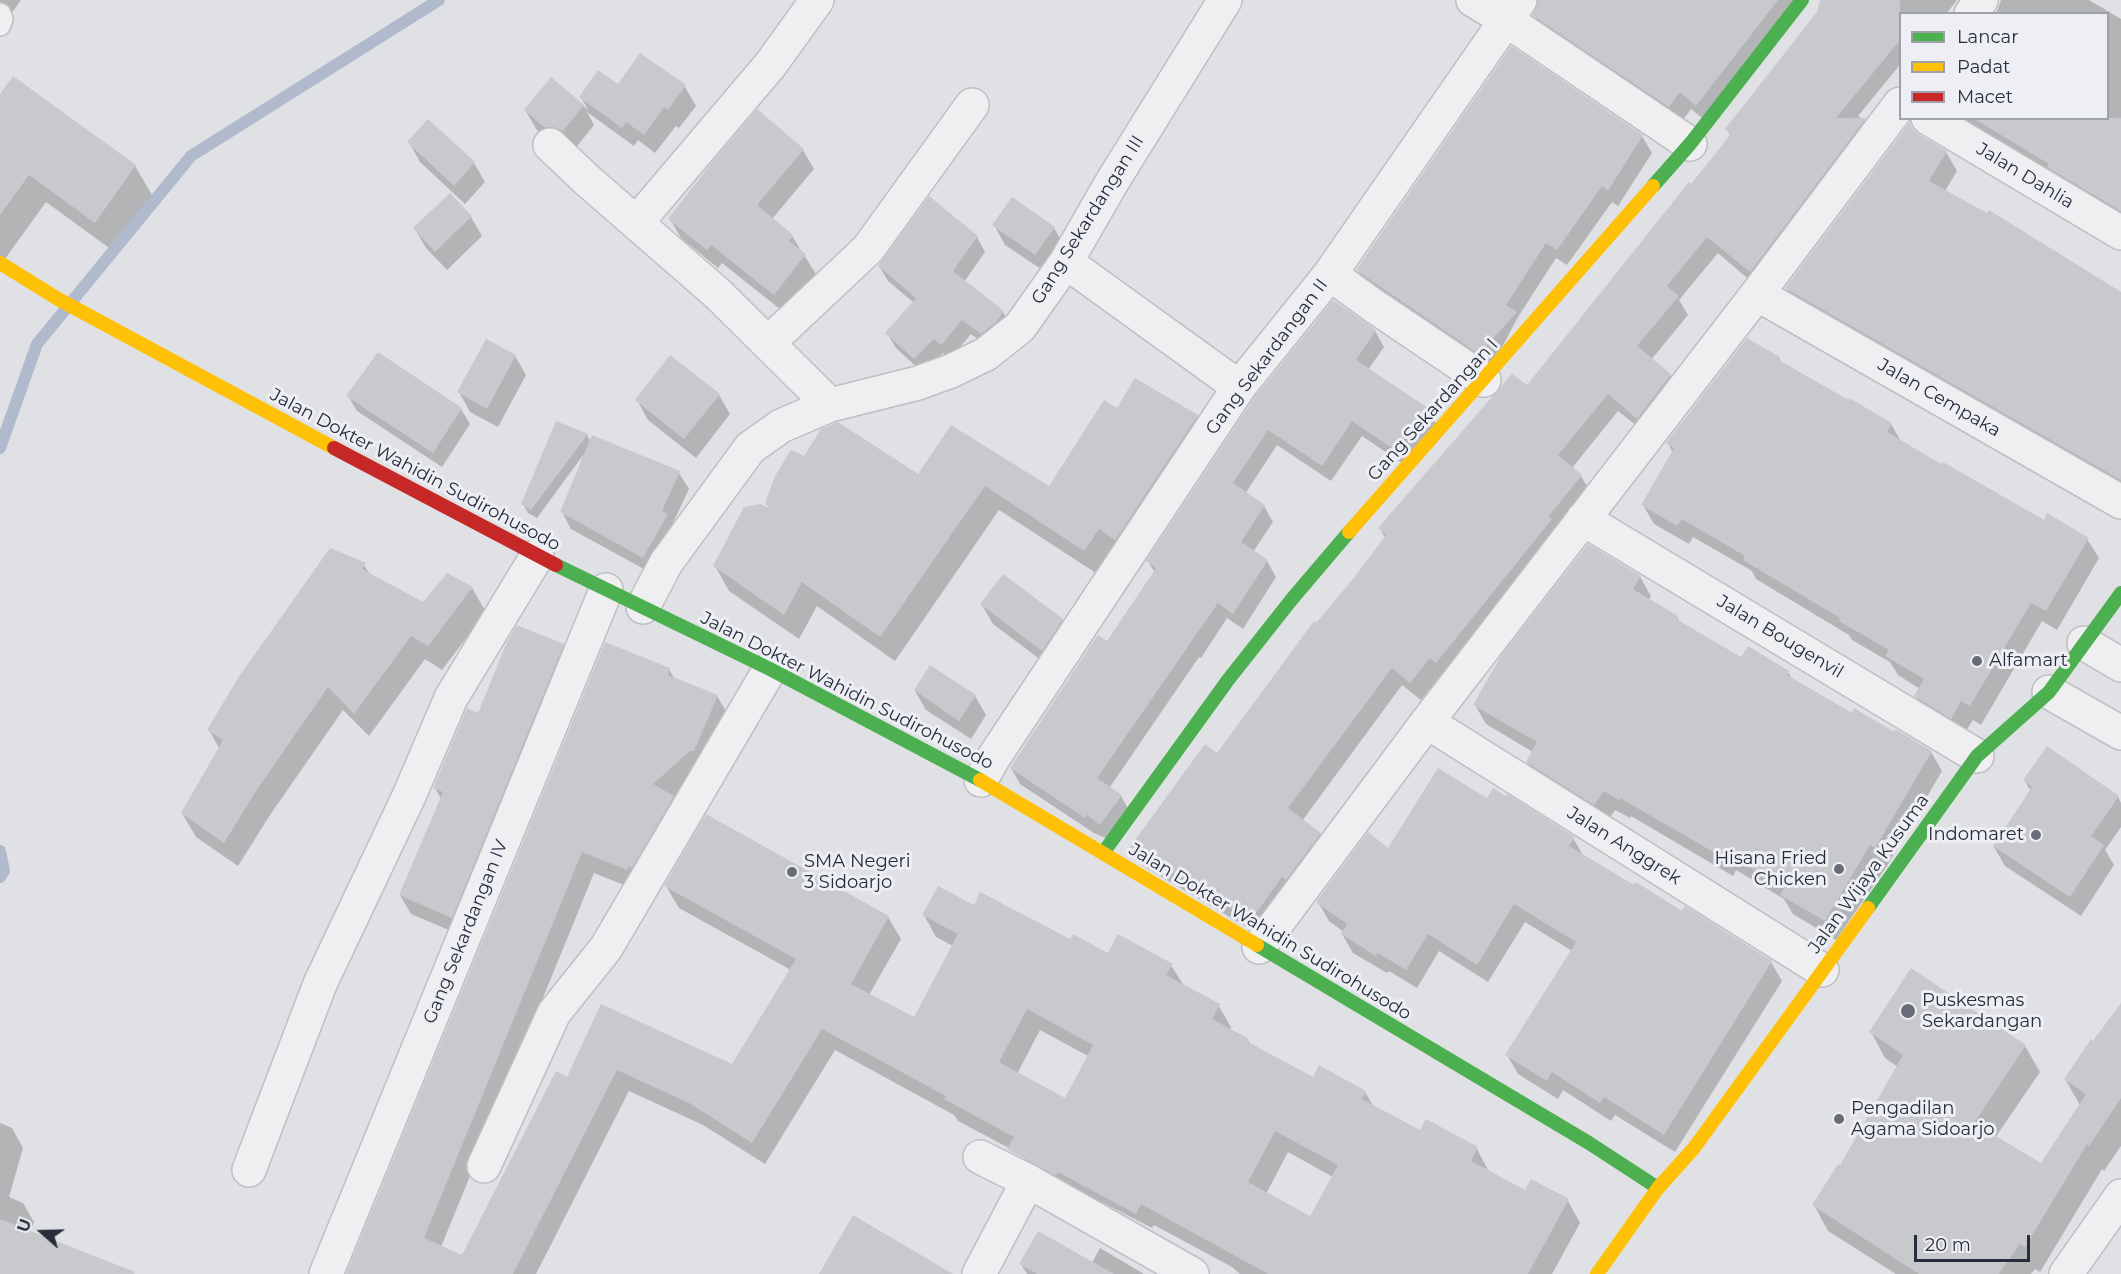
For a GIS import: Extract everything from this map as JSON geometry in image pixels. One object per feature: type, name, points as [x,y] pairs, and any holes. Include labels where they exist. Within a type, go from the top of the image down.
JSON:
[{"type":"main road","name":"Gang Sekardangan I","points":[[1103,853],[1228,680],[1292,599],[1690,144],[1802,0]]},
{"type":"main road","name":"Jalan Dokter Wahidin Sudirohusodo","points":[[0,262],[58,299],[136,342],[537,556],[770,669],[981,780],[1589,1143],[1658,1188]]},
{"type":"main road","name":"Jalan Wijaya Kusuma","points":[[1597,1274],[1658,1188],[1694,1148],[1977,756],[2049,692],[2121,593]]},
{"type":"street","points":[[638,222],[771,64],[818,0]]},
{"type":"street","name":"Gang Sekardangan III","points":[[642,607],[666,562],[750,448],[781,426],[830,405],[918,383],[951,371],[986,354],[1020,327],[1066,262],[1112,182],[1224,0]]},
{"type":"street","points":[[1473,0],[1513,10],[1690,144]]},
{"type":"street","name":"Gang Sekardangan II","points":[[981,780],[1239,387],[1330,274],[1513,10]]},
{"type":"street","points":[[768,343],[868,249],[972,105]]},
{"type":"street","points":[[1259,947],[1427,722],[1757,294],[1899,105]]},
{"type":"street","name":"Jalan Dahlia","points":[[1931,120],[2121,233]]},
{"type":"street","points":[[550,145],[718,294],[830,405]]},
{"type":"street","points":[[1066,262],[1239,387]]},
{"type":"street","points":[[1330,274],[1484,380]]},
{"type":"street","name":"Jalan Cempaka","points":[[1757,294],[2121,502]]},
{"type":"street","name":"Jalan Bougenvil","points":[[1583,519],[1977,756]]},
{"type":"street","points":[[249,1170],[320,984],[409,796],[451,698],[537,556]]},
{"type":"street","name":"Gang Sekardangan IV","points":[[326,1274],[606,590]]},
{"type":"street","points":[[2084,643],[2121,665]]},
{"type":"street","points":[[484,1166],[554,1013],[606,948],[770,669]]},
{"type":"street","points":[[2049,692],[2121,733]]},
{"type":"street","name":"Jalan Anggrek","points":[[1427,722],[1822,970]]},
{"type":"street","points":[[980,1157],[1028,1181],[1192,1274]]},
{"type":"street","points":[[979,1274],[1028,1181]]},
{"type":"street","points":[[2066,1274],[2121,1196]]},
{"type":"lane","points":[[0,14],[2,19],[0,25]]},
{"type":"building","points":[[1538,0],[1778,0],[1696,106],[1680,92],[1669,107],[1532,15]]},
{"type":"building","points":[[1820,0],[1900,0],[1899,41],[1836,118],[1866,118],[1750,272],[1707,237],[1667,286],[1679,296],[1637,346],[1671,374],[1637,419],[1608,394],[1558,455],[1582,475],[1548,517],[1552,519],[1436,663],[1430,658],[1410,683],[1392,668],[1288,808],[1321,833],[1286,880],[1282,877],[1251,920],[1130,847],[1205,744],[1217,753],[1314,621],[1316,623],[1357,574],[1386,535],[1378,528],[1512,374],[1527,385],[1689,182],[1691,184],[1731,134],[1725,129],[1817,12]]},
{"type":"building","points":[[1511,46],[1643,135],[1608,191],[1602,186],[1557,250],[1546,243],[1506,305],[1517,312],[1479,354],[1356,270]]},
{"type":"building","points":[[640,53],[686,85],[668,110],[664,107],[644,135],[626,122],[622,128],[579,97],[598,70],[618,84]]},
{"type":"building","points":[[13,76],[136,165],[95,223],[29,175],[0,215],[0,94]]},
{"type":"building","points":[[551,77],[584,105],[563,131],[554,127],[544,127],[524,110]]},
{"type":"building","points":[[757,109],[804,149],[757,205],[793,235],[789,241],[806,254],[774,295],[711,245],[707,250],[668,219]]},
{"type":"building","points":[[2109,118],[2121,118],[2121,211],[2047,167],[2049,164],[1976,120],[2109,120]]},
{"type":"building","points":[[428,119],[475,162],[454,186],[407,142]]},
{"type":"building","points":[[1910,122],[1918,134],[1947,151],[1929,181],[1987,213],[1989,210],[2121,292],[2121,480],[1785,288]]},
{"type":"building","points":[[450,193],[472,216],[435,252],[413,228]]},
{"type":"building","points":[[929,196],[978,236],[953,271],[1004,311],[995,323],[981,334],[962,320],[941,345],[934,339],[914,359],[885,333],[916,298],[878,266]]},
{"type":"building","points":[[1012,197],[1055,227],[1035,255],[992,225]]},
{"type":"building","points":[[1333,300],[1376,330],[1356,360],[1431,410],[1395,450],[1352,421],[1322,466],[1268,430],[1233,483],[1265,505],[1241,542],[1268,560],[1233,614],[1218,603],[1097,778],[1122,795],[1100,825],[1087,815],[1085,818],[1010,768],[1098,635],[1107,641],[1156,568],[1146,561],[1254,398]]},
{"type":"building","points":[[1747,338],[1780,357],[1779,360],[1892,423],[1887,432],[1941,464],[1943,462],[2044,520],[2047,513],[2089,538],[2046,611],[2031,603],[1970,706],[1961,701],[1951,719],[1914,696],[1924,679],[1885,656],[1889,650],[1743,560],[1745,556],[1682,519],[1677,526],[1641,505],[1674,448],[1666,443]]},
{"type":"building","points":[[486,339],[516,355],[487,409],[457,392]]},
{"type":"building","points":[[378,352],[462,408],[433,453],[346,396]]},
{"type":"building","points":[[670,355],[720,394],[684,439],[635,400]]},
{"type":"building","points":[[1135,378],[1198,415],[1115,540],[1099,529],[1084,551],[985,486],[880,637],[802,582],[784,615],[713,566],[744,507],[760,504],[770,508],[765,503],[775,476],[791,450],[804,456],[821,429],[838,422],[918,474],[951,425],[1049,486],[1104,400],[1117,408]]},
{"type":"building","points":[[556,421],[588,434],[531,510],[521,504]]},
{"type":"building","points":[[592,435],[680,471],[662,511],[668,514],[643,558],[560,512]]},
{"type":"building","points":[[1588,544],[1641,576],[1633,589],[1678,616],[1676,619],[1741,657],[1748,646],[1789,671],[1787,675],[1852,713],[1854,708],[1932,751],[1875,848],[1870,845],[1825,921],[1780,895],[1784,888],[1725,852],[1722,857],[1620,798],[1619,800],[1604,791],[1594,805],[1526,762],[1537,742],[1473,705],[1501,656]]},
{"type":"building","points":[[330,548],[366,563],[362,569],[423,602],[447,573],[473,587],[428,646],[411,636],[354,714],[328,687],[256,791],[224,843],[181,813],[223,740],[207,730],[238,678]]},
{"type":"building","points":[[1003,574],[1063,619],[1042,651],[980,604]]},
{"type":"building","points":[[517,625],[564,644],[452,918],[399,895],[443,792],[433,788],[467,708],[478,713],[507,642]]},
{"type":"building","points":[[605,642],[670,668],[668,675],[718,695],[694,751],[690,751],[653,784],[674,796],[632,868],[628,866],[627,870],[582,852],[424,1238],[462,1255],[556,1071],[567,1077],[601,1004],[732,1064],[796,959],[664,886],[706,814],[889,916],[851,984],[914,1017],[958,934],[922,915],[938,886],[974,905],[980,892],[1070,939],[1073,934],[1108,953],[1118,934],[1173,964],[1166,975],[1220,1004],[1212,1019],[1249,1039],[1248,1042],[1313,1077],[1319,1065],[1366,1091],[1362,1099],[1420,1130],[1426,1119],[1478,1147],[1471,1161],[1525,1190],[1531,1179],[1569,1199],[1528,1274],[1268,1274],[1141,1204],[1136,1214],[1058,1172],[1056,1176],[1007,1149],[1014,1137],[944,1099],[946,1096],[822,1029],[752,1143],[689,1103],[617,1070],[513,1274],[346,1274]],"holes":[[[1027,1009],[1093,1045],[1065,1098],[999,1062]],[[1275,1131],[1338,1165],[1310,1216],[1248,1182]]]},
{"type":"building","points":[[930,665],[976,695],[959,721],[914,690]]},
{"type":"building","points":[[2047,746],[2119,796],[2091,836],[2104,845],[2070,897],[1993,846],[2032,787],[2023,780]]},
{"type":"building","points":[[1438,768],[1487,798],[1493,788],[1506,796],[1507,794],[1575,837],[1569,846],[1634,885],[1636,882],[1682,911],[1685,906],[1772,961],[1664,1135],[1604,1097],[1600,1103],[1552,1072],[1547,1081],[1505,1055],[1576,942],[1514,904],[1477,965],[1428,934],[1406,970],[1378,953],[1376,956],[1341,934],[1347,924],[1316,902],[1368,832],[1388,848]]},
{"type":"building","points":[[1911,968],[2026,1045],[1974,1123],[2041,1163],[2086,1094],[2064,1079],[2091,1039],[2093,1041],[2121,1003],[2121,1098],[2089,1146],[2087,1144],[2025,1247],[2020,1244],[1999,1274],[1919,1274],[1812,1205],[1838,1164],[1840,1165],[1903,1055],[1869,1032]]},
{"type":"building","points":[[853,1215],[953,1274],[819,1274]]},
{"type":"building","points":[[0,1219],[135,1272],[134,1274],[0,1274]]},
{"type":"building","points":[[1038,1231],[1114,1274],[1037,1274],[1019,1264]]},
{"type":"waterway","points":[[0,448],[37,344],[191,156],[439,0]]},
{"type":"waterway","points":[[0,851],[4,871],[0,877]]},
{"type":"traffic: fast","points":[[1653,186],[1690,144],[1802,0]]},
{"type":"traffic: fast","points":[[1103,853],[1228,680],[1349,532]]},
{"type":"traffic: fast","points":[[556,565],[770,669],[980,780]]},
{"type":"traffic: fast","points":[[1868,908],[1977,756],[2049,692],[2121,593]]},
{"type":"traffic: fast","points":[[1257,945],[1589,1143],[1658,1188]]},
{"type":"traffic: slow","points":[[1349,532],[1653,186]]},
{"type":"traffic: slow","points":[[0,263],[58,299],[334,448]]},
{"type":"traffic: slow","points":[[980,780],[1257,945]]},
{"type":"traffic: slow","points":[[1597,1274],[1658,1188],[1694,1148],[1868,908]]},
{"type":"traffic: jam","points":[[334,448],[556,565]]},
{"type":"place","name":"Alfamart","points":[[1977,661]]},
{"type":"place","name":"Indomaret","points":[[2036,835]]},
{"type":"place","name":"Hisana Fried Chicken","points":[[1839,869]]},
{"type":"place","name":"SMA Negeri 3 Sidoarjo","points":[[792,872]]},
{"type":"place","name":"Puskesmas Sekardangan","points":[[1908,1011]]},
{"type":"place","name":"Pengadilan Agama Sidoarjo","points":[[1839,1119]]}]
